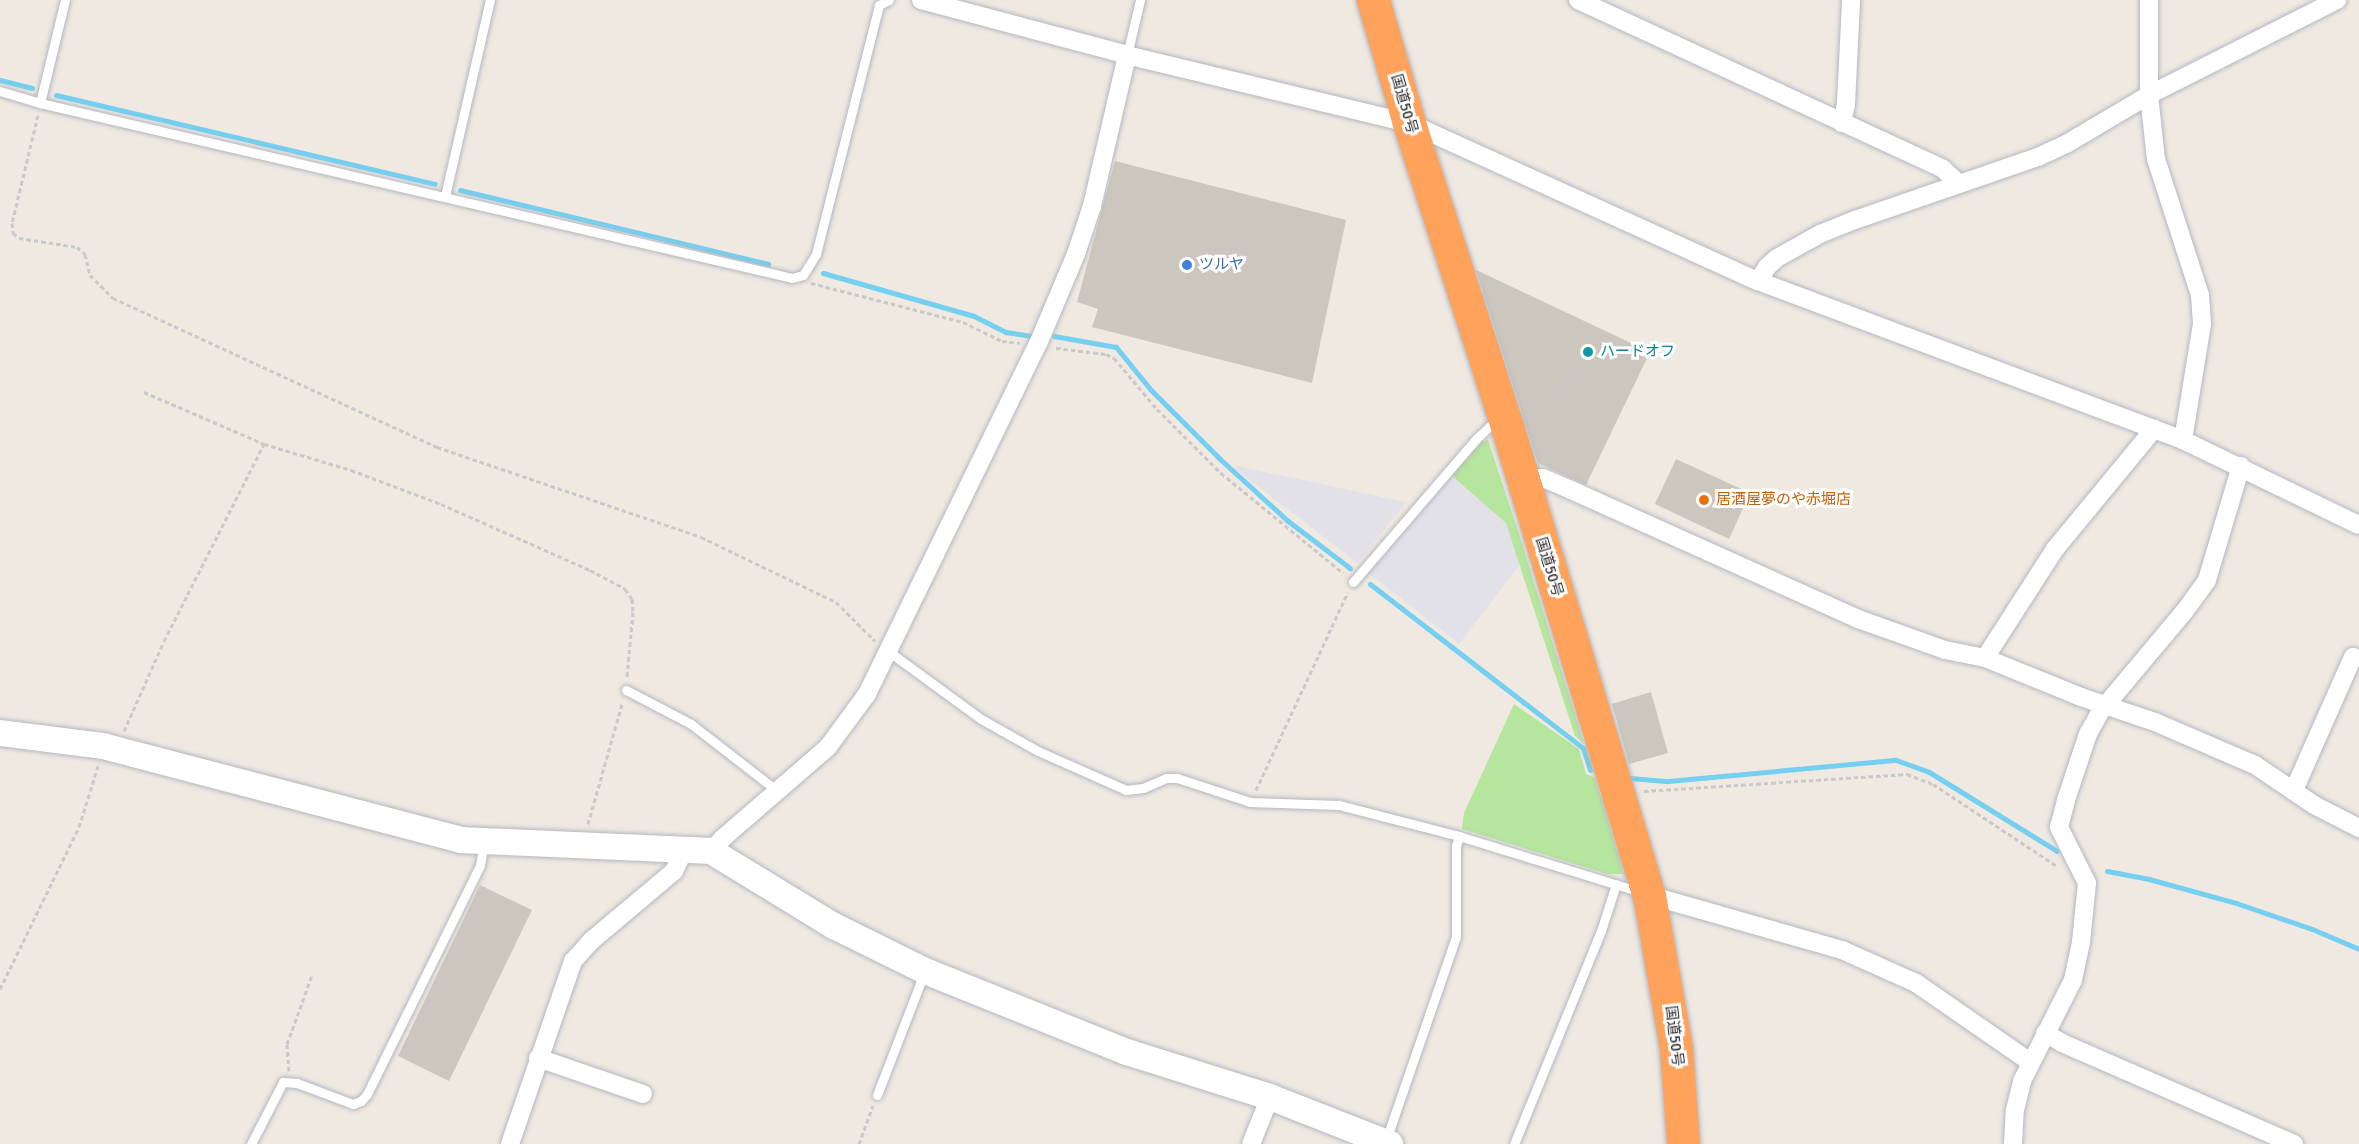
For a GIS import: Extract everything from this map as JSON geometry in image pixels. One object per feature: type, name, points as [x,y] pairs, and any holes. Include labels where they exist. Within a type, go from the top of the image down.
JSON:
[{"type":"highway","name":"国道50号","points":[[1373,0],[1409,123],[1507,426],[1649,895],[1675,1039],[1683,1144]]},
{"type":"street","points":[[921,0],[1127,55],[1409,123],[1758,281],[2183,440],[2241,466],[2359,525]]},
{"type":"street","points":[[1578,0],[1943,169],[1958,183]]},
{"type":"street","points":[[1842,123],[1846,105],[1851,0]]},
{"type":"street","points":[[2149,0],[2149,95],[2156,159],[2191,261],[2200,295],[2200,333],[2183,440]]},
{"type":"street","points":[[1758,281],[1767,267],[1777,258],[1811,239],[1855,220],[2037,157],[2068,143],[2149,95],[2337,0]]},
{"type":"street","points":[[711,851],[776,790],[828,747],[867,694],[1038,344],[1076,254],[1092,206],[1127,55]]},
{"type":"street","points":[[1985,658],[2055,549],[2154,429]]},
{"type":"street","points":[[2013,1144],[2017,1097],[2030,1062],[2063,1002],[2077,964],[2087,891],[2079,864],[2061,833],[2059,822],[2088,734],[2106,705],[2184,612],[2207,580],[2241,466]]},
{"type":"street","points":[[1523,480],[1543,478],[1858,619],[1945,650],[1985,658],[2154,722],[2255,765],[2292,790],[2359,828]]},
{"type":"street","points":[[2292,790],[2353,657]]},
{"type":"street","points":[[0,733],[111,748],[461,840],[484,843],[685,848],[711,851],[834,926],[925,971],[1127,1052],[1270,1097],[1388,1143]]},
{"type":"street","points":[[510,1144],[573,961],[591,941],[674,871],[685,848]]},
{"type":"street","points":[[1649,895],[1842,950],[1916,983],[2030,1062]]},
{"type":"street","points":[[2045,1033],[2062,1043],[2294,1144]]},
{"type":"street","points":[[538,1058],[643,1094]]},
{"type":"street","points":[[1251,1144],[1270,1097]]},
{"type":"lane","points":[[40,103],[65,0]]},
{"type":"lane","points":[[445,196],[490,0]]},
{"type":"lane","points":[[0,90],[40,103],[792,278],[803,275],[816,254],[879,5],[889,0]]},
{"type":"lane","points":[[1127,55],[1140,0]]},
{"type":"lane","points":[[1353,582],[1476,439],[1490,426],[1507,426]]},
{"type":"lane","points":[[888,651],[981,719],[1080,771],[1126,790],[1143,788],[1166,778],[1177,778],[1250,802],[1319,802],[1339,805],[1459,836],[1649,895]]},
{"type":"lane","points":[[626,690],[692,724],[776,790]]},
{"type":"lane","points":[[1388,1143],[1456,937],[1456,846],[1459,836]]},
{"type":"lane","points":[[251,1144],[277,1089],[283,1082],[290,1081],[353,1104],[361,1101],[367,1094],[480,865],[484,843]]},
{"type":"lane","points":[[1514,1144],[1601,931],[1616,884]]},
{"type":"lane","points":[[877,1095],[925,971]]},
{"type":"path","points":[[40,103],[12,223],[13,232],[19,238],[77,247],[85,254],[90,275],[114,298],[437,447],[701,537],[817,591],[836,602],[888,651]]},
{"type":"path","points":[[792,278],[963,322],[1002,341],[1106,354],[1114,358],[1157,409],[1221,473],[1353,582],[1250,802]]},
{"type":"path","points":[[1558,398],[1571,369]]},
{"type":"path","points":[[144,392],[264,444],[351,470],[441,504],[590,570],[625,589],[632,599],[633,612],[626,690],[583,845]]},
{"type":"path","points":[[0,989],[79,827],[111,748],[131,713],[264,444]]},
{"type":"path","points":[[1618,792],[1907,774],[1933,784],[2067,871],[2079,864]]},
{"type":"path","points":[[290,1081],[288,1044],[312,975]]},
{"type":"path","points":[[859,1144],[877,1095]]},
{"type":"shaded area","points":[[1237,466],[1406,502],[1358,563],[1235,469]]},
{"type":"shaded area","points":[[1451,474],[1506,523],[1520,564],[1459,644],[1366,571]]},
{"type":"green space","points":[[1488,440],[1584,744],[1575,736],[1506,523],[1451,475],[1482,442]]},
{"type":"green space","points":[[1514,704],[1579,749],[1586,774],[1595,778],[1624,874],[1607,874],[1462,829],[1464,813]]},
{"type":"building","points":[[1115,161],[1346,220],[1312,383],[1092,327],[1098,309],[1077,302]]},
{"type":"building","points":[[1476,270],[1650,352],[1586,485],[1538,463]]},
{"type":"building","points":[[1676,459],[1750,493],[1729,539],[1655,504]]},
{"type":"building","points":[[1651,692],[1668,753],[1629,764],[1612,704]]},
{"type":"building","points":[[480,885],[532,910],[449,1081],[398,1056]]},
{"type":"waterway","points":[[0,80],[32,88]]},
{"type":"waterway","points":[[56,95],[435,184]]},
{"type":"waterway","points":[[460,190],[768,264]]},
{"type":"waterway","points":[[823,273],[974,316],[1006,332],[1030,336]]},
{"type":"waterway","points":[[1054,336],[1116,347],[1151,390],[1220,459],[1288,521],[1350,568]]},
{"type":"waterway","points":[[1370,584],[1583,748],[1590,770]]},
{"type":"waterway","points":[[1630,778],[1668,781],[1896,760],[1929,772],[2057,851]]},
{"type":"waterway","points":[[2107,871],[2149,879],[2236,903],[2312,929],[2359,949]]},
{"type":"place","name":"ツルヤ","points":[[1187,265]]},
{"type":"place","name":"ハードオフ","points":[[1588,352]]},
{"type":"place","name":"居酒屋夢のや赤堀店","points":[[1704,500]]}]
